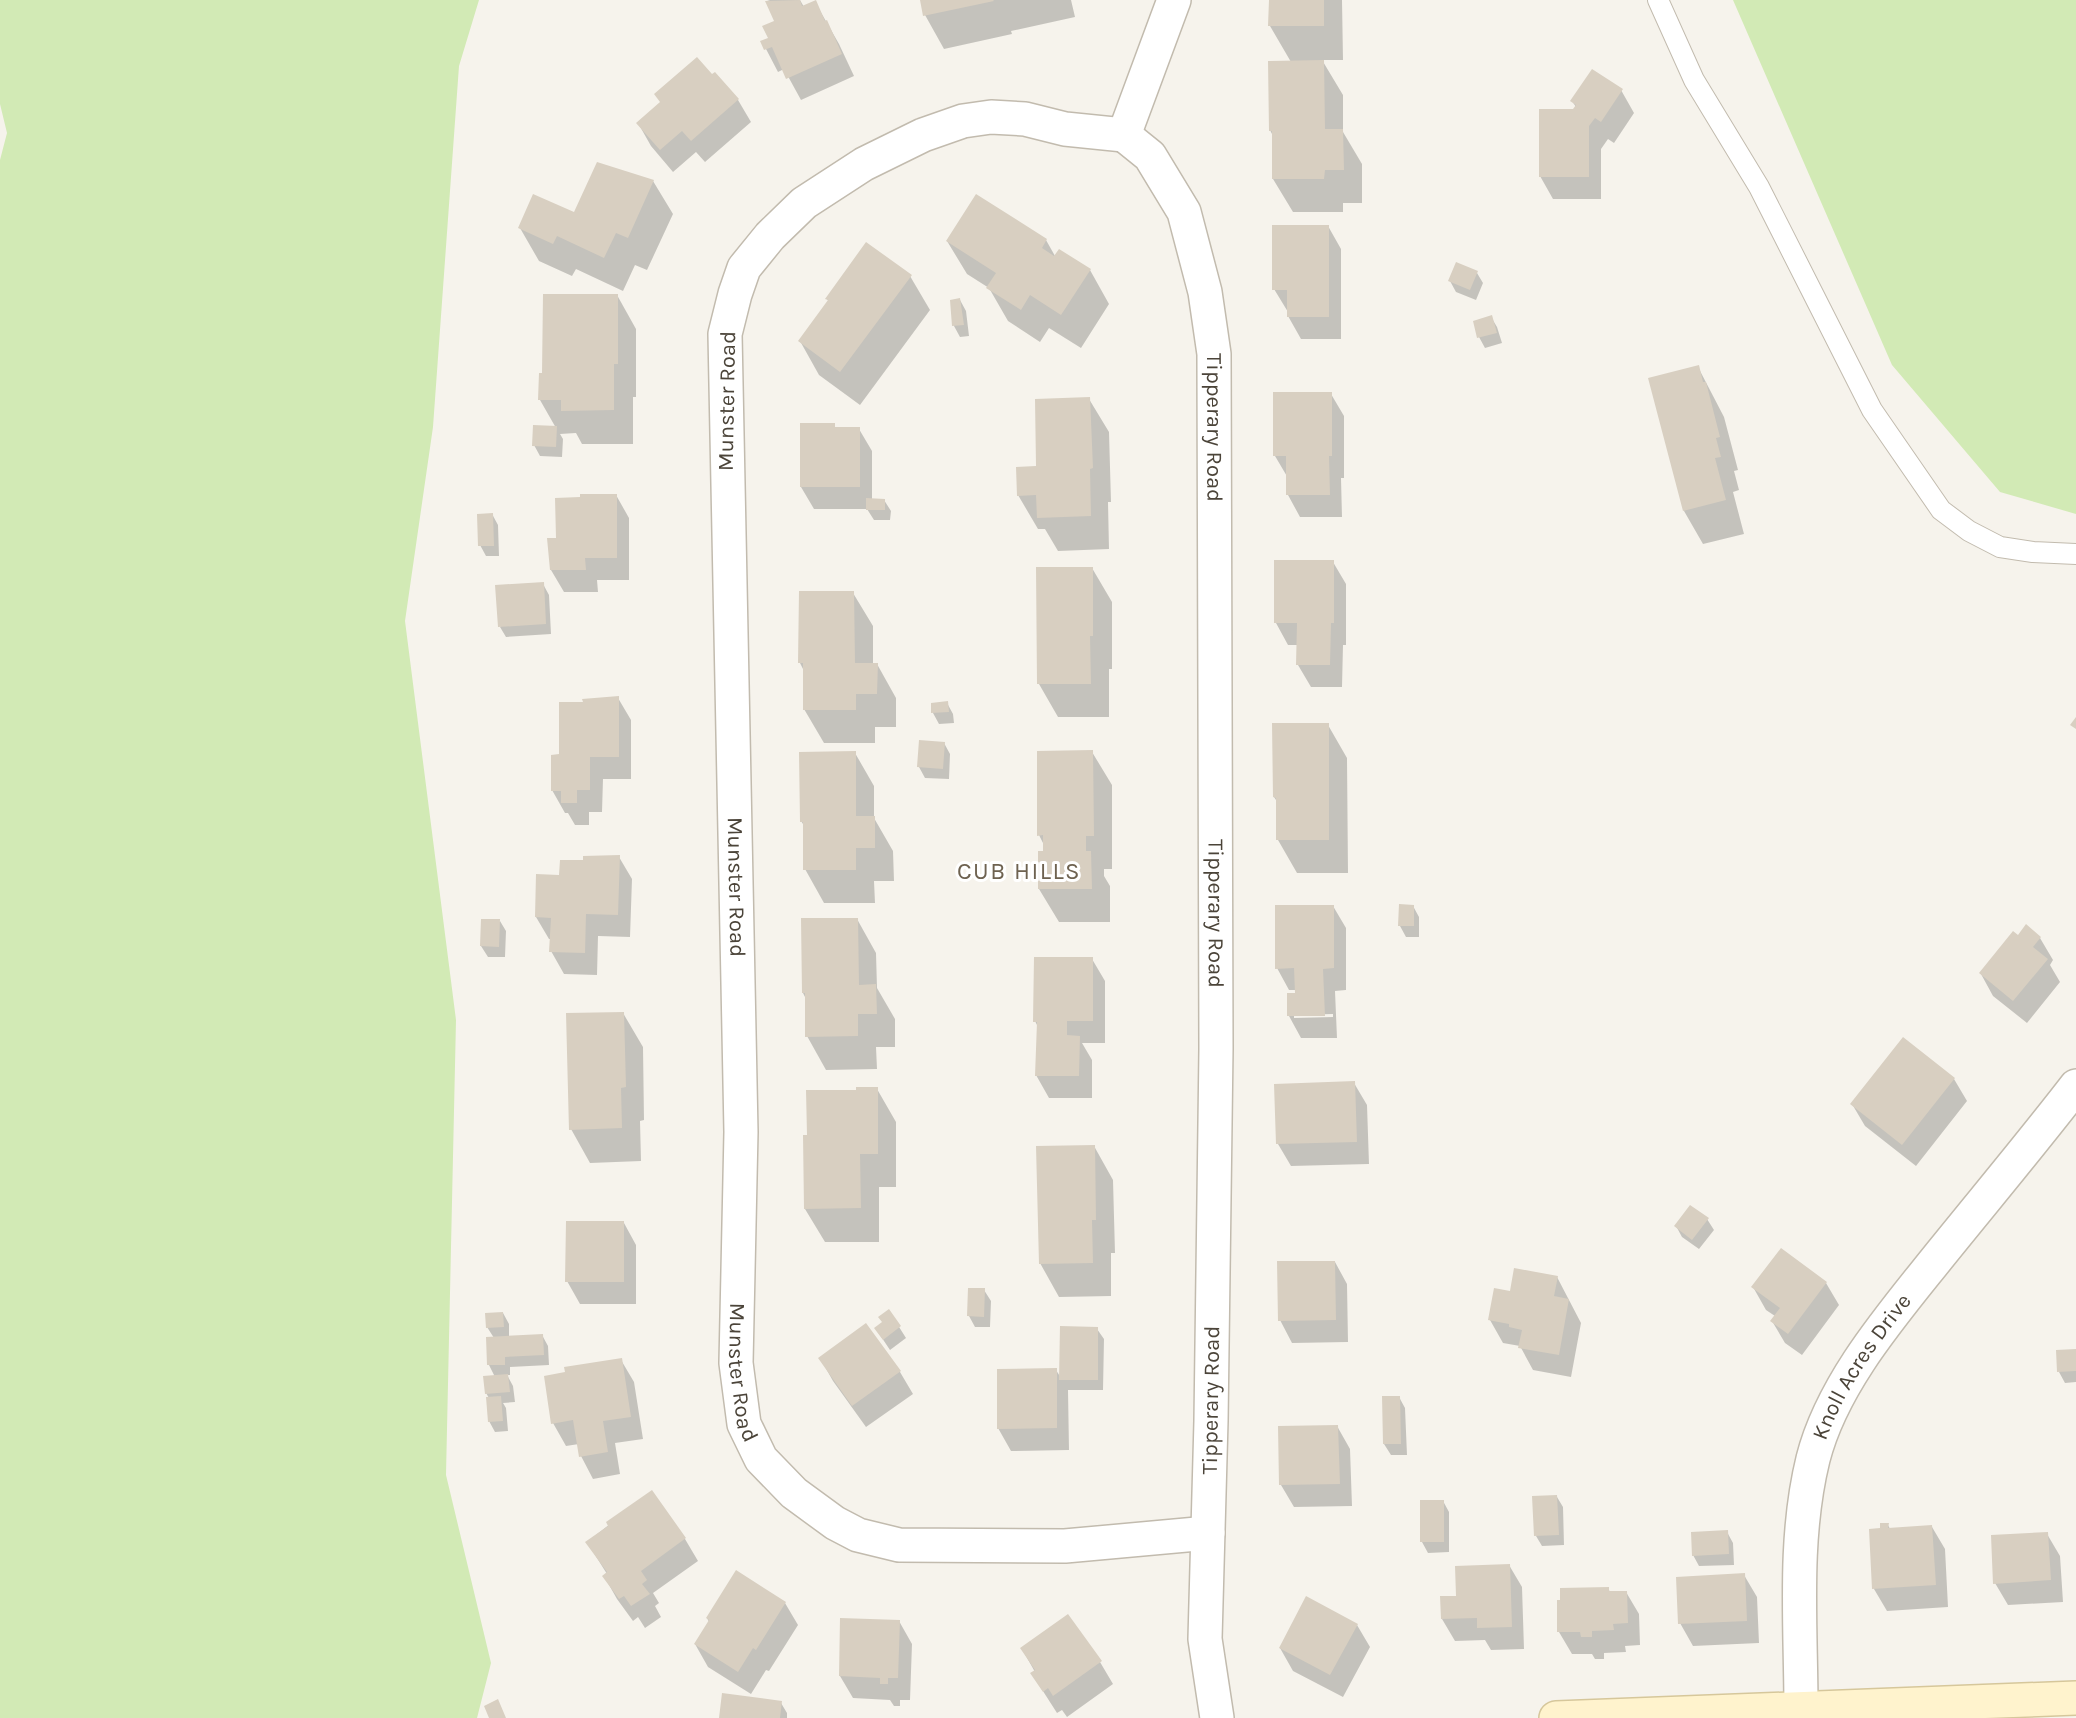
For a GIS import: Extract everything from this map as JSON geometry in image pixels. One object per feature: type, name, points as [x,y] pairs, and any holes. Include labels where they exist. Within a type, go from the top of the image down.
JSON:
[{"type":"street","points":[[1124,135],[1174,0]]},
{"type":"street","name":"Munster Road","points":[[1124,135],[1065,129],[1025,119],[991,117],[963,121],[923,135],[864,164],[804,203],[770,236],[744,268],[735,294],[724,334],[741,1132],[736,1363],[744,1424],[761,1459],[794,1493],[835,1523],[858,1535],[899,1545],[1065,1546],[1208,1533]]},
{"type":"street","name":"Tipperary Road","points":[[1124,135],[1150,156],[1184,212],[1205,292],[1214,354],[1216,1049],[1205,1639],[1217,1718]]},
{"type":"street","name":"Knoll Acres Drive","points":[[1802,1709],[1800,1543],[1813,1458],[1827,1417],[1868,1348],[1898,1307],[2076,1086]]},
{"type":"street","points":[[1556,1718],[1802,1709],[1906,1711],[2076,1698]]},
{"type":"lane","points":[[1658,0],[1694,80],[1759,187],[1872,410],[1941,510],[1969,531],[2000,547],[2033,552],[2076,554]]},
{"type":"green space","points":[[0,0],[479,0],[459,66],[433,427],[405,621],[456,1020],[446,1475],[491,1663],[477,1718],[0,1718],[0,160],[7,133],[0,104]]},
{"type":"green space","points":[[1733,0],[2076,0],[2076,514],[2000,492],[1892,365]]},
{"type":"building","points":[[800,0],[802,6],[816,0],[842,54],[786,79],[772,47],[764,50],[760,41],[768,38],[762,26],[774,21],[765,1]]},
{"type":"building","points":[[920,0],[993,0],[994,1],[923,16]]},
{"type":"building","points":[[1269,0],[1324,0],[1324,26],[1268,26]]},
{"type":"building","points":[[697,57],[712,74],[715,72],[739,99],[691,141],[682,131],[660,150],[636,123],[660,102],[654,94]]},
{"type":"building","points":[[1324,60],[1325,129],[1343,129],[1344,170],[1325,170],[1324,179],[1272,179],[1268,61]]},
{"type":"building","points":[[1592,69],[1623,89],[1601,122],[1595,118],[1589,126],[1589,177],[1539,177],[1539,109],[1573,109],[1576,105],[1570,101]]},
{"type":"building","points":[[597,162],[654,180],[628,238],[616,233],[604,258],[557,236],[553,244],[518,228],[533,194],[574,212]]},
{"type":"building","points":[[976,194],[1047,239],[1042,248],[1054,256],[1059,249],[1091,269],[1061,315],[1030,295],[1021,310],[986,288],[996,273],[946,241]]},
{"type":"building","points":[[1272,225],[1329,225],[1329,317],[1287,317],[1287,290],[1272,290]]},
{"type":"building","points":[[866,242],[912,275],[840,372],[798,341]]},
{"type":"building","points":[[1456,262],[1478,271],[1470,290],[1448,281]]},
{"type":"building","points":[[543,294],[618,294],[618,364],[614,364],[614,410],[561,411],[561,400],[538,400],[539,373],[542,373]]},
{"type":"building","points":[[960,298],[964,325],[952,326],[950,300]]},
{"type":"building","points":[[1492,315],[1497,333],[1477,338],[1473,321]]},
{"type":"building","points":[[1699,365],[1703,382],[1706,382],[1720,437],[1716,438],[1721,457],[1715,458],[1726,500],[1683,511],[1648,378]]},
{"type":"building","points":[[1273,392],[1332,392],[1330,495],[1286,495],[1286,456],[1273,456]]},
{"type":"building","points":[[1090,397],[1093,468],[1090,469],[1091,516],[1037,518],[1036,495],[1017,496],[1016,467],[1036,466],[1035,399]]},
{"type":"building","points":[[800,423],[835,423],[835,427],[860,427],[860,487],[800,487]]},
{"type":"building","points":[[533,425],[557,426],[556,447],[532,446]]},
{"type":"building","points":[[580,494],[617,494],[617,558],[585,558],[586,570],[550,570],[547,538],[556,538],[555,498],[580,497]]},
{"type":"building","points":[[866,498],[885,499],[885,510],[866,510]]},
{"type":"building","points":[[493,513],[494,546],[478,546],[477,514]]},
{"type":"building","points":[[1274,560],[1334,560],[1334,623],[1331,623],[1330,665],[1296,665],[1297,623],[1274,623]]},
{"type":"building","points":[[1036,567],[1093,567],[1093,636],[1090,636],[1091,684],[1037,684]]},
{"type":"building","points":[[544,582],[546,624],[498,627],[495,585]]},
{"type":"building","points":[[799,591],[854,591],[855,663],[878,663],[877,694],[856,694],[856,710],[803,710],[803,663],[798,663]]},
{"type":"building","points":[[619,696],[619,757],[590,757],[590,790],[577,790],[577,803],[561,803],[561,791],[551,791],[551,755],[559,754],[559,702],[583,702],[582,699]]},
{"type":"building","points":[[948,701],[949,712],[931,713],[931,703]]},
{"type":"building","points":[[2076,717],[2076,729],[2070,725]]},
{"type":"building","points":[[1272,723],[1329,723],[1329,840],[1276,840]]},
{"type":"building","points":[[919,740],[945,742],[943,769],[917,767]]},
{"type":"building","points":[[1093,750],[1094,836],[1086,836],[1086,851],[1091,851],[1092,889],[1038,889],[1038,851],[1043,851],[1043,835],[1037,836],[1037,751]]},
{"type":"building","points":[[856,751],[856,816],[875,816],[875,848],[856,848],[856,870],[803,870],[799,752]]},
{"type":"building","points":[[620,855],[618,915],[586,914],[585,953],[549,952],[551,918],[535,917],[536,874],[559,875],[560,860],[583,860],[583,856]]},
{"type":"building","points":[[1399,904],[1414,905],[1414,926],[1398,926]]},
{"type":"building","points":[[1275,905],[1334,905],[1334,968],[1323,969],[1325,1016],[1287,1016],[1287,993],[1295,993],[1294,968],[1275,969]]},
{"type":"building","points":[[801,918],[858,918],[859,985],[876,984],[877,1014],[858,1014],[858,1036],[805,1037]]},
{"type":"building","points":[[481,919],[500,919],[499,947],[480,946]]},
{"type":"building","points":[[2026,924],[2041,937],[2033,947],[2048,959],[2013,1001],[1979,973],[2013,931],[2018,935]]},
{"type":"building","points":[[1034,957],[1093,957],[1093,1021],[1067,1021],[1067,1035],[1080,1036],[1079,1076],[1035,1076],[1037,1022],[1033,1022]]},
{"type":"building","points":[[624,1012],[626,1087],[621,1088],[622,1128],[569,1130],[566,1013]]},
{"type":"building","points":[[1903,1037],[1955,1078],[1902,1145],[1850,1104]]},
{"type":"building","points":[[1355,1081],[1357,1142],[1276,1144],[1274,1084]]},
{"type":"building","points":[[856,1087],[878,1087],[878,1154],[860,1154],[861,1208],[804,1209],[803,1135],[807,1135],[806,1090],[856,1090]]},
{"type":"building","points":[[1095,1145],[1096,1220],[1092,1220],[1093,1263],[1039,1264],[1036,1146]]},
{"type":"building","points":[[1690,1205],[1709,1218],[1692,1240],[1674,1226]]},
{"type":"building","points":[[566,1221],[624,1221],[624,1282],[565,1282]]},
{"type":"building","points":[[1781,1248],[1827,1282],[1788,1334],[1770,1321],[1780,1308],[1751,1287]]},
{"type":"building","points":[[1277,1261],[1335,1261],[1336,1320],[1278,1321]]},
{"type":"building","points":[[1514,1268],[1558,1276],[1554,1296],[1569,1299],[1559,1355],[1518,1348],[1522,1330],[1509,1327],[1509,1324],[1488,1320],[1494,1288],[1510,1291]]},
{"type":"building","points":[[968,1288],[985,1288],[984,1317],[967,1316]]},
{"type":"building","points":[[889,1309],[901,1326],[883,1340],[874,1328],[882,1322],[878,1317]]},
{"type":"building","points":[[503,1312],[504,1327],[486,1328],[485,1313]]},
{"type":"building","points":[[866,1323],[901,1371],[852,1406],[818,1358]]},
{"type":"building","points":[[1060,1326],[1098,1327],[1098,1380],[1059,1380]]},
{"type":"building","points":[[543,1334],[544,1355],[505,1357],[505,1365],[487,1365],[486,1337]]},
{"type":"building","points":[[2076,1349],[2076,1371],[2057,1372],[2056,1350]]},
{"type":"building","points":[[622,1358],[631,1417],[603,1421],[608,1452],[579,1457],[573,1420],[551,1424],[544,1376],[565,1372],[564,1367]]},
{"type":"building","points":[[1057,1368],[1057,1428],[997,1429],[997,1369]]},
{"type":"building","points":[[508,1374],[510,1392],[485,1394],[483,1376]]},
{"type":"building","points":[[501,1396],[503,1421],[488,1422],[486,1397]]},
{"type":"building","points":[[1382,1396],[1400,1396],[1401,1444],[1383,1444]]},
{"type":"building","points":[[1338,1425],[1340,1484],[1279,1485],[1278,1426]]},
{"type":"building","points":[[652,1490],[686,1538],[641,1571],[647,1580],[642,1584],[650,1594],[631,1606],[624,1596],[619,1599],[602,1576],[607,1572],[585,1542],[608,1526],[606,1522]]},
{"type":"building","points":[[1557,1495],[1559,1535],[1534,1536],[1532,1496]]},
{"type":"building","points":[[1420,1500],[1444,1500],[1444,1542],[1420,1542]]},
{"type":"building","points":[[1880,1523],[1889,1523],[1888,1528],[1932,1525],[1936,1585],[1872,1589],[1869,1529],[1880,1528]]},
{"type":"building","points":[[1728,1530],[1729,1554],[1692,1556],[1691,1532]]},
{"type":"building","points":[[2048,1532],[2051,1580],[1993,1584],[1991,1535]]},
{"type":"building","points":[[1510,1564],[1512,1627],[1477,1628],[1477,1618],[1441,1619],[1440,1596],[1456,1596],[1455,1566]]},
{"type":"building","points":[[736,1570],[786,1602],[756,1650],[753,1648],[738,1672],[694,1644],[709,1620],[706,1618]]},
{"type":"building","points":[[1745,1573],[1747,1621],[1678,1624],[1676,1577]]},
{"type":"building","points":[[1609,1587],[1609,1591],[1627,1591],[1628,1623],[1613,1624],[1614,1630],[1592,1631],[1592,1637],[1581,1637],[1580,1632],[1557,1632],[1557,1600],[1560,1600],[1560,1588]]},
{"type":"building","points":[[1306,1596],[1358,1624],[1330,1675],[1279,1648]]},
{"type":"building","points":[[1068,1614],[1102,1661],[1053,1696],[1048,1688],[1043,1692],[1030,1673],[1035,1670],[1020,1648]]},
{"type":"building","points":[[840,1618],[900,1620],[898,1678],[888,1678],[888,1684],[880,1684],[880,1678],[839,1676]]},
{"type":"building","points":[[722,1693],[782,1701],[780,1718],[719,1718]]},
{"type":"building","points":[[498,1699],[506,1718],[489,1718],[484,1706]]},
{"type":"district","name":"CUB HILLS","points":[[1019,871]]}]
